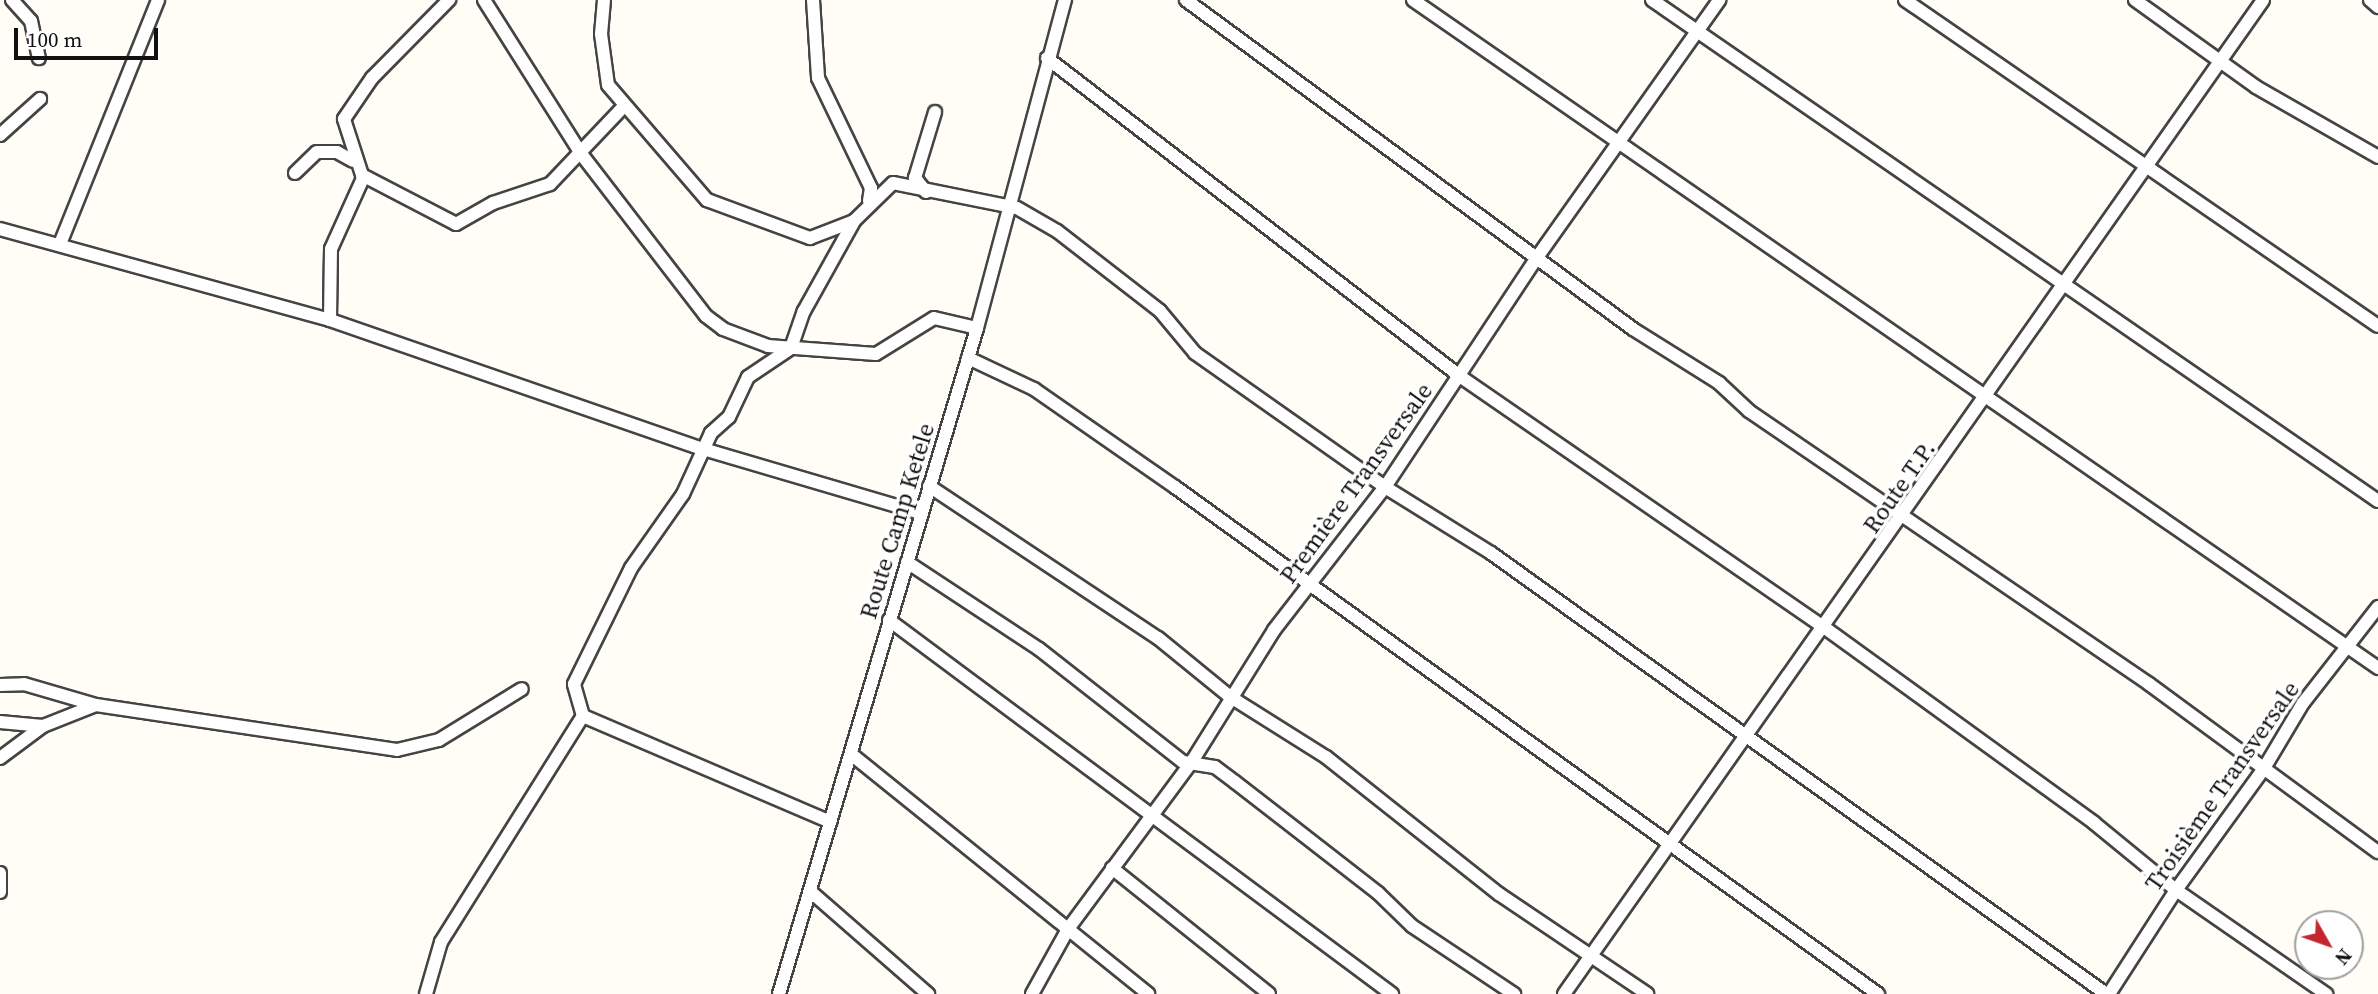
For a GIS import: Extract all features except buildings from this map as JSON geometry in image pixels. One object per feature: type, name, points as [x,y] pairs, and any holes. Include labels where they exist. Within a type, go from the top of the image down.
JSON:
[{"type":"street","points":[[12,0],[30,21],[39,58]]},
{"type":"street","points":[[60,244],[158,0]]},
{"type":"street","points":[[449,0],[352,102],[344,119],[354,161],[362,175],[456,225],[493,203],[550,184],[582,155],[624,107]]},
{"type":"street","points":[[484,0],[582,155],[706,316],[743,339],[791,348],[881,353],[939,317],[977,328]]},
{"type":"street","points":[[604,0],[602,70],[624,107],[717,206],[810,238],[855,221]]},
{"type":"street","points":[[813,0],[818,78],[871,188],[869,201]]},
{"type":"street","name":"Route Camp Ketele","points":[[779,994],[977,328],[1047,58],[1065,0]]},
{"type":"street","points":[[1186,0],[1538,256],[1633,329],[1719,383],[1749,411],[1905,516],[2378,852]]},
{"type":"street","points":[[1413,0],[1986,401],[2378,668]]},
{"type":"street","points":[[1653,0],[2378,501]]},
{"type":"street","name":"Première Transversale","points":[[1032,994],[1068,929],[1148,817],[1191,763],[1229,696],[1309,583],[1385,488],[1461,377],[1538,256],[1719,0]]},
{"type":"street","points":[[1905,0],[2378,327]]},
{"type":"street","points":[[2135,0],[2256,87],[2378,157]]},
{"type":"street","name":"Route T.P.","points":[[1564,994],[1589,955],[1986,401],[2263,0]]},
{"type":"street","points":[[2370,0],[2378,7]]},
{"type":"street","points":[[1047,58],[1461,377],[1825,628],[2094,823],[2176,890],[2326,994]]},
{"type":"street","points":[[0,135],[40,99]]},
{"type":"street","points":[[927,192],[915,178],[935,112]]},
{"type":"street","points":[[295,173],[317,152],[337,152],[354,161]]},
{"type":"street","points":[[330,320],[331,249],[361,188],[362,175]]},
{"type":"street","points":[[426,994],[441,942],[564,753],[583,716],[574,684],[631,568],[683,494],[710,433],[729,417],[748,377],[791,348],[804,311],[855,221],[869,201],[893,184],[1008,206],[1057,231],[1160,311],[1195,353],[1385,488],[1491,553],[2107,994]]},
{"type":"street","points":[[0,229],[330,320],[703,449],[921,513]]},
{"type":"street","points":[[968,358],[1034,389],[1309,583],[1878,994]]},
{"type":"street","points":[[929,486],[1112,605],[1229,696],[1326,757],[1489,886],[1647,994]]},
{"type":"street","points":[[907,562],[975,603],[1191,763],[1215,768],[1235,782],[1378,893],[1412,926],[1514,994]]},
{"type":"street","name":"Troisième Transversale","points":[[2107,994],[2176,890],[2263,770],[2302,704],[2350,648],[2378,607]]},
{"type":"street","points":[[889,620],[1148,817],[1392,994]]},
{"type":"street","points":[[0,685],[24,684],[96,705],[397,750],[439,740],[522,689]]},
{"type":"street","points":[[0,758],[43,726],[96,705]]},
{"type":"street","points":[[583,716],[830,822]]},
{"type":"street","points":[[0,722],[43,726]]},
{"type":"street","points":[[851,754],[1148,994]]},
{"type":"street","points":[[1112,869],[1269,994]]},
{"type":"street","points":[[0,873],[0,892]]},
{"type":"street","points":[[810,891],[928,994]]}]
